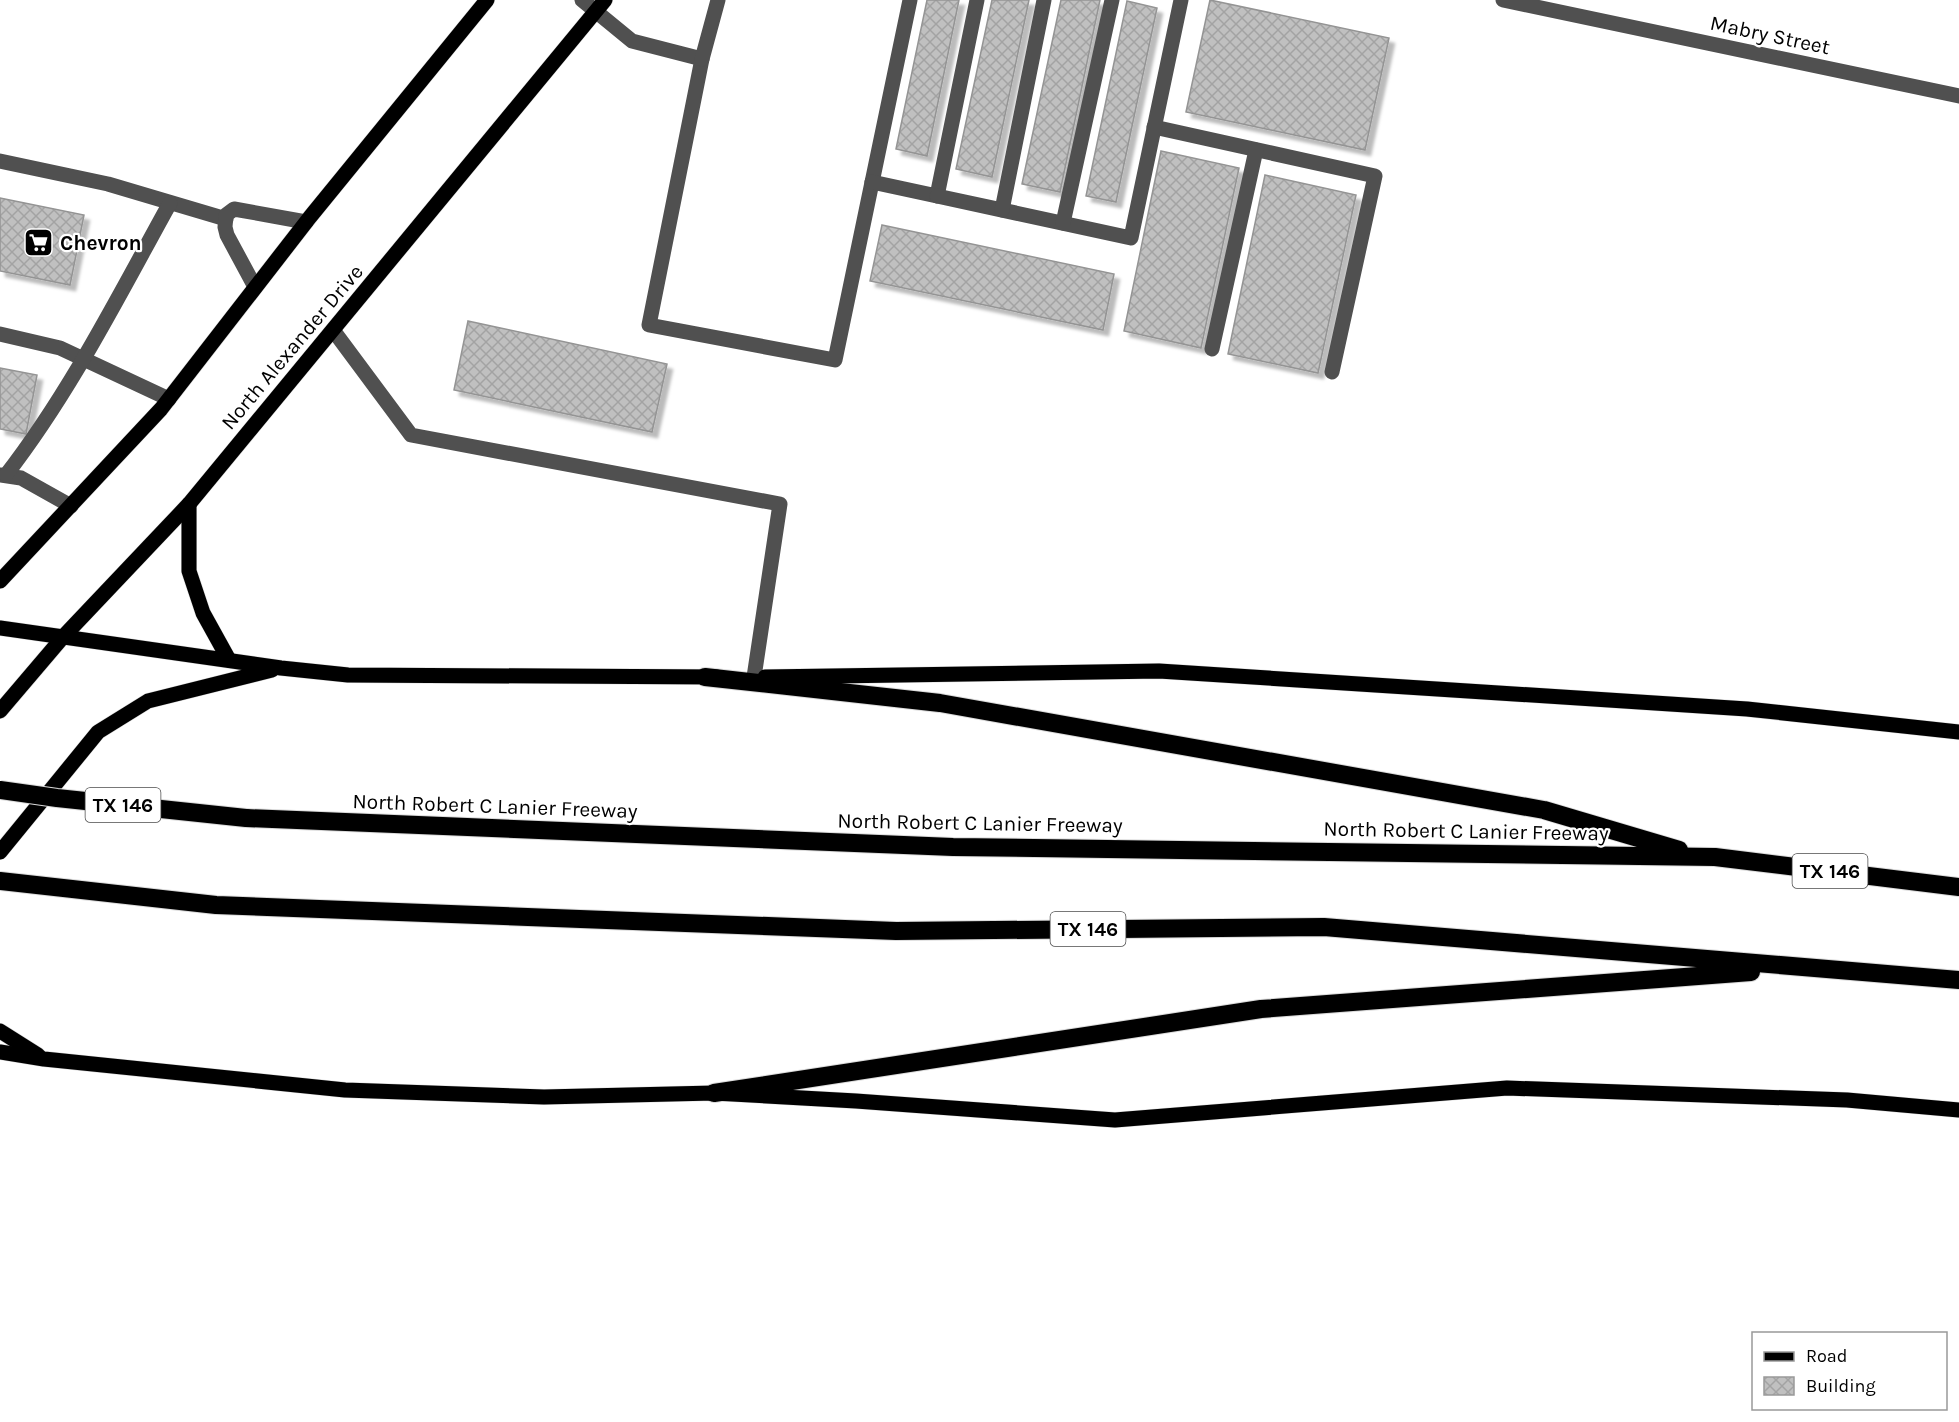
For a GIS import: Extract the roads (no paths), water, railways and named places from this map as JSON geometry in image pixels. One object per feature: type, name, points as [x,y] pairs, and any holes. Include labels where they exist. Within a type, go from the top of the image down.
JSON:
[{"type":"highway","points":[[705,677],[940,703],[1533,808],[1700,857]]},
{"type":"highway","name":"North Robert C Lanier Freeway","points":[[0,790],[246,818],[953,847],[1727,858],[1959,887]]},
{"type":"highway","name":"TX 146","points":[[0,881],[216,905],[896,931],[1324,927],[1959,980]]},
{"type":"highway","points":[[714,1093],[1261,1009],[1808,968]]},
{"type":"main road","points":[[0,581],[169,399],[306,222],[488,0]]},
{"type":"main road","name":"North Alexander Drive","points":[[0,711],[63,636],[189,504],[600,6]]},
{"type":"main road","points":[[189,504],[189,571],[203,613],[229,660]]},
{"type":"main road","points":[[0,628],[281,668],[348,675],[754,677],[1159,671],[1747,709],[1959,732]]},
{"type":"main road","points":[[0,852],[98,732],[148,701],[281,668]]},
{"type":"main road","points":[[0,1032],[45,1059]]},
{"type":"main road","points":[[0,1052],[45,1059],[345,1090],[543,1097],[714,1093],[1115,1120],[1507,1088],[1848,1100],[1959,1110]]},
{"type":"street","points":[[582,0],[600,6],[632,41],[702,58]]},
{"type":"street","points":[[718,0],[702,58],[649,325],[836,360],[910,0]]},
{"type":"street","points":[[937,196],[977,0]]},
{"type":"street","points":[[1002,210],[1044,0]]},
{"type":"street","points":[[1063,223],[1112,0]]},
{"type":"street","points":[[872,182],[1131,238],[1181,0]]},
{"type":"street","name":"Mabry Street","points":[[1503,0],[1959,96]]},
{"type":"street","points":[[1154,127],[1375,176],[1332,372]]},
{"type":"street","points":[[1212,350],[1256,150]]},
{"type":"street","points":[[0,161],[108,184],[226,219]]},
{"type":"street","points":[[3,475],[30,443],[83,359],[170,203]]},
{"type":"street","points":[[255,287],[227,236],[226,215],[234,209],[306,222]]},
{"type":"street","points":[[333,330],[411,435],[780,504],[754,677]]},
{"type":"street","points":[[0,334],[60,348],[169,399]]},
{"type":"street","points":[[3,475],[21,478],[71,506]]},
{"type":"place","name":"Chevron","points":[[39,243]]}]
